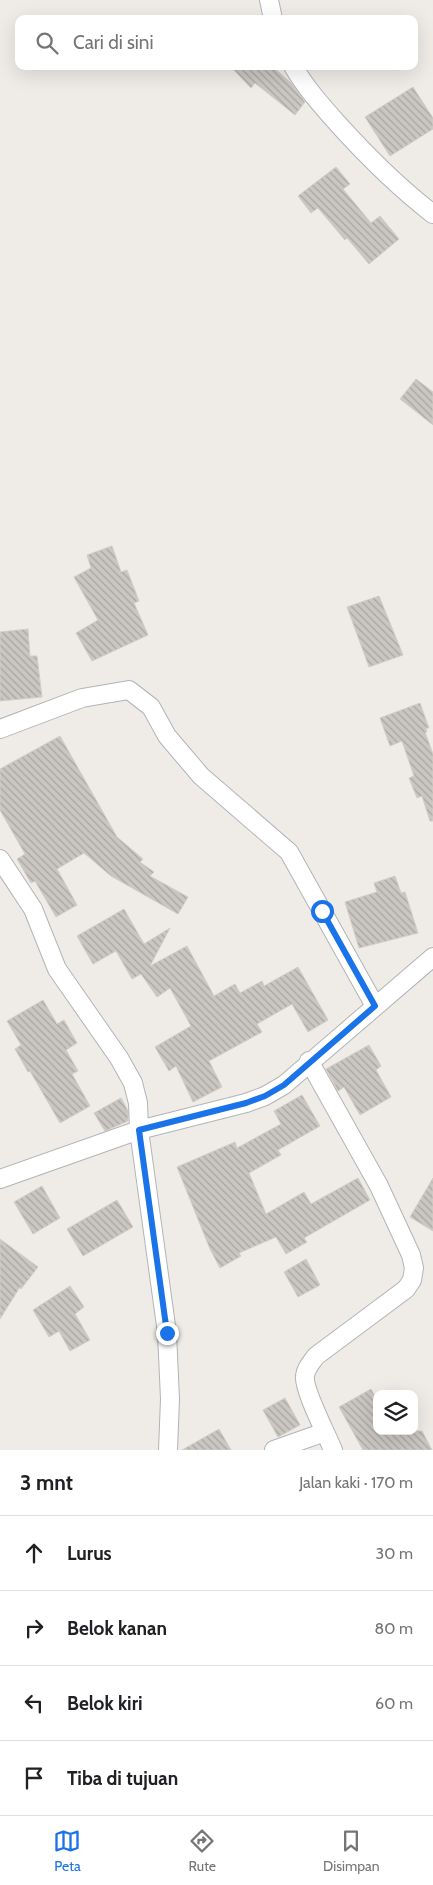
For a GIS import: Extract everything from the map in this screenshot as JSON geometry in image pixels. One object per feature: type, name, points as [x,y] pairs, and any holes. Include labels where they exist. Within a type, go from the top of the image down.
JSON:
[{"type":"street","points":[[269,0],[272,15]]},
{"type":"street","points":[[295,70],[326,111],[367,156],[433,214]]},
{"type":"street","points":[[0,729],[82,698],[129,690],[151,707],[167,736],[201,776],[289,852],[375,1006]]},
{"type":"street","points":[[0,860],[33,910],[58,969],[119,1058],[133,1083],[138,1103],[139,1130],[167,1333],[170,1399],[168,1450]]},
{"type":"street","points":[[0,1179],[139,1130],[246,1103],[265,1096],[284,1085],[309,1061],[433,956]]},
{"type":"street","points":[[309,1061],[379,1186],[411,1255],[414,1268],[412,1280],[406,1289],[316,1356],[308,1367],[304,1379],[308,1393],[333,1450]]},
{"type":"street","points":[[274,1450],[325,1432]]},
{"type":"building","points":[[234,70],[276,70],[291,83],[305,102],[295,115],[255,83],[251,88]]},
{"type":"building","points":[[413,87],[433,118],[433,129],[390,156],[365,117]]},
{"type":"building","points":[[336,167],[350,184],[343,189],[371,223],[380,216],[399,239],[369,264],[347,238],[345,240],[318,208],[311,213],[298,196]]},
{"type":"building","points":[[416,379],[433,392],[433,425],[400,399]]},
{"type":"building","points":[[112,546],[121,572],[127,570],[139,601],[134,603],[148,635],[92,661],[76,633],[98,620],[74,577],[91,568],[87,555]]},
{"type":"building","points":[[379,596],[403,655],[369,667],[347,607]]},
{"type":"building","points":[[28,629],[30,656],[37,656],[42,697],[0,701],[0,632]]},
{"type":"building","points":[[420,703],[429,728],[426,728],[427,732],[425,732],[433,754],[433,821],[430,821],[422,796],[417,798],[409,778],[414,776],[402,741],[390,746],[380,718]]},
{"type":"building","points":[[60,736],[117,837],[143,859],[140,862],[154,872],[150,876],[188,897],[178,914],[111,876],[84,853],[57,869],[77,905],[56,917],[35,881],[31,883],[17,859],[25,854],[0,810],[0,769]]},
{"type":"building","points":[[395,876],[401,893],[405,892],[418,933],[359,948],[345,902],[377,892],[374,883]]},
{"type":"building","points":[[124,909],[144,944],[170,928],[150,966],[187,946],[214,996],[235,984],[240,993],[262,981],[264,986],[298,967],[328,1020],[308,1032],[292,1004],[257,1024],[262,1032],[209,1061],[222,1087],[193,1102],[176,1066],[169,1071],[155,1047],[191,1026],[170,988],[157,997],[141,974],[132,979],[116,951],[93,964],[77,936]]},
{"type":"building","points":[[43,1000],[57,1024],[64,1020],[77,1043],[66,1050],[78,1071],[72,1074],[90,1106],[60,1123],[15,1049],[21,1045],[7,1021]]},
{"type":"building","points":[[369,1045],[381,1066],[376,1070],[391,1097],[360,1115],[344,1087],[338,1091],[326,1069]]},
{"type":"building","points":[[302,1095],[320,1126],[278,1150],[281,1155],[249,1173],[266,1214],[304,1192],[311,1204],[358,1178],[370,1200],[304,1238],[307,1242],[286,1254],[276,1237],[239,1253],[241,1256],[220,1268],[210,1249],[177,1167],[235,1142],[237,1148],[281,1124],[274,1111]]},
{"type":"building","points":[[121,1098],[128,1111],[128,1121],[105,1131],[94,1113]]},
{"type":"building","points":[[433,1178],[433,1231],[410,1217]]},
{"type":"building","points":[[42,1186],[60,1218],[33,1234],[14,1202]]},
{"type":"building","points":[[117,1200],[133,1227],[83,1256],[67,1229]]},
{"type":"building","points":[[0,1239],[38,1267],[21,1289],[20,1287],[0,1319]]},
{"type":"building","points":[[306,1259],[320,1285],[298,1297],[284,1272]]},
{"type":"building","points":[[70,1286],[84,1307],[75,1314],[90,1340],[70,1351],[59,1331],[49,1337],[33,1310]]},
{"type":"building","points":[[371,1389],[373,1393],[373,1435],[418,1435],[418,1431],[422,1431],[432,1450],[363,1450],[339,1407]]},
{"type":"building","points":[[285,1398],[300,1425],[278,1437],[263,1410]]},
{"type":"building","points":[[219,1429],[231,1450],[182,1450]]},
{"type":"route","points":[[167,1333],[139,1130],[246,1103],[265,1096],[284,1085],[309,1061],[375,1006],[322,911]]}]
